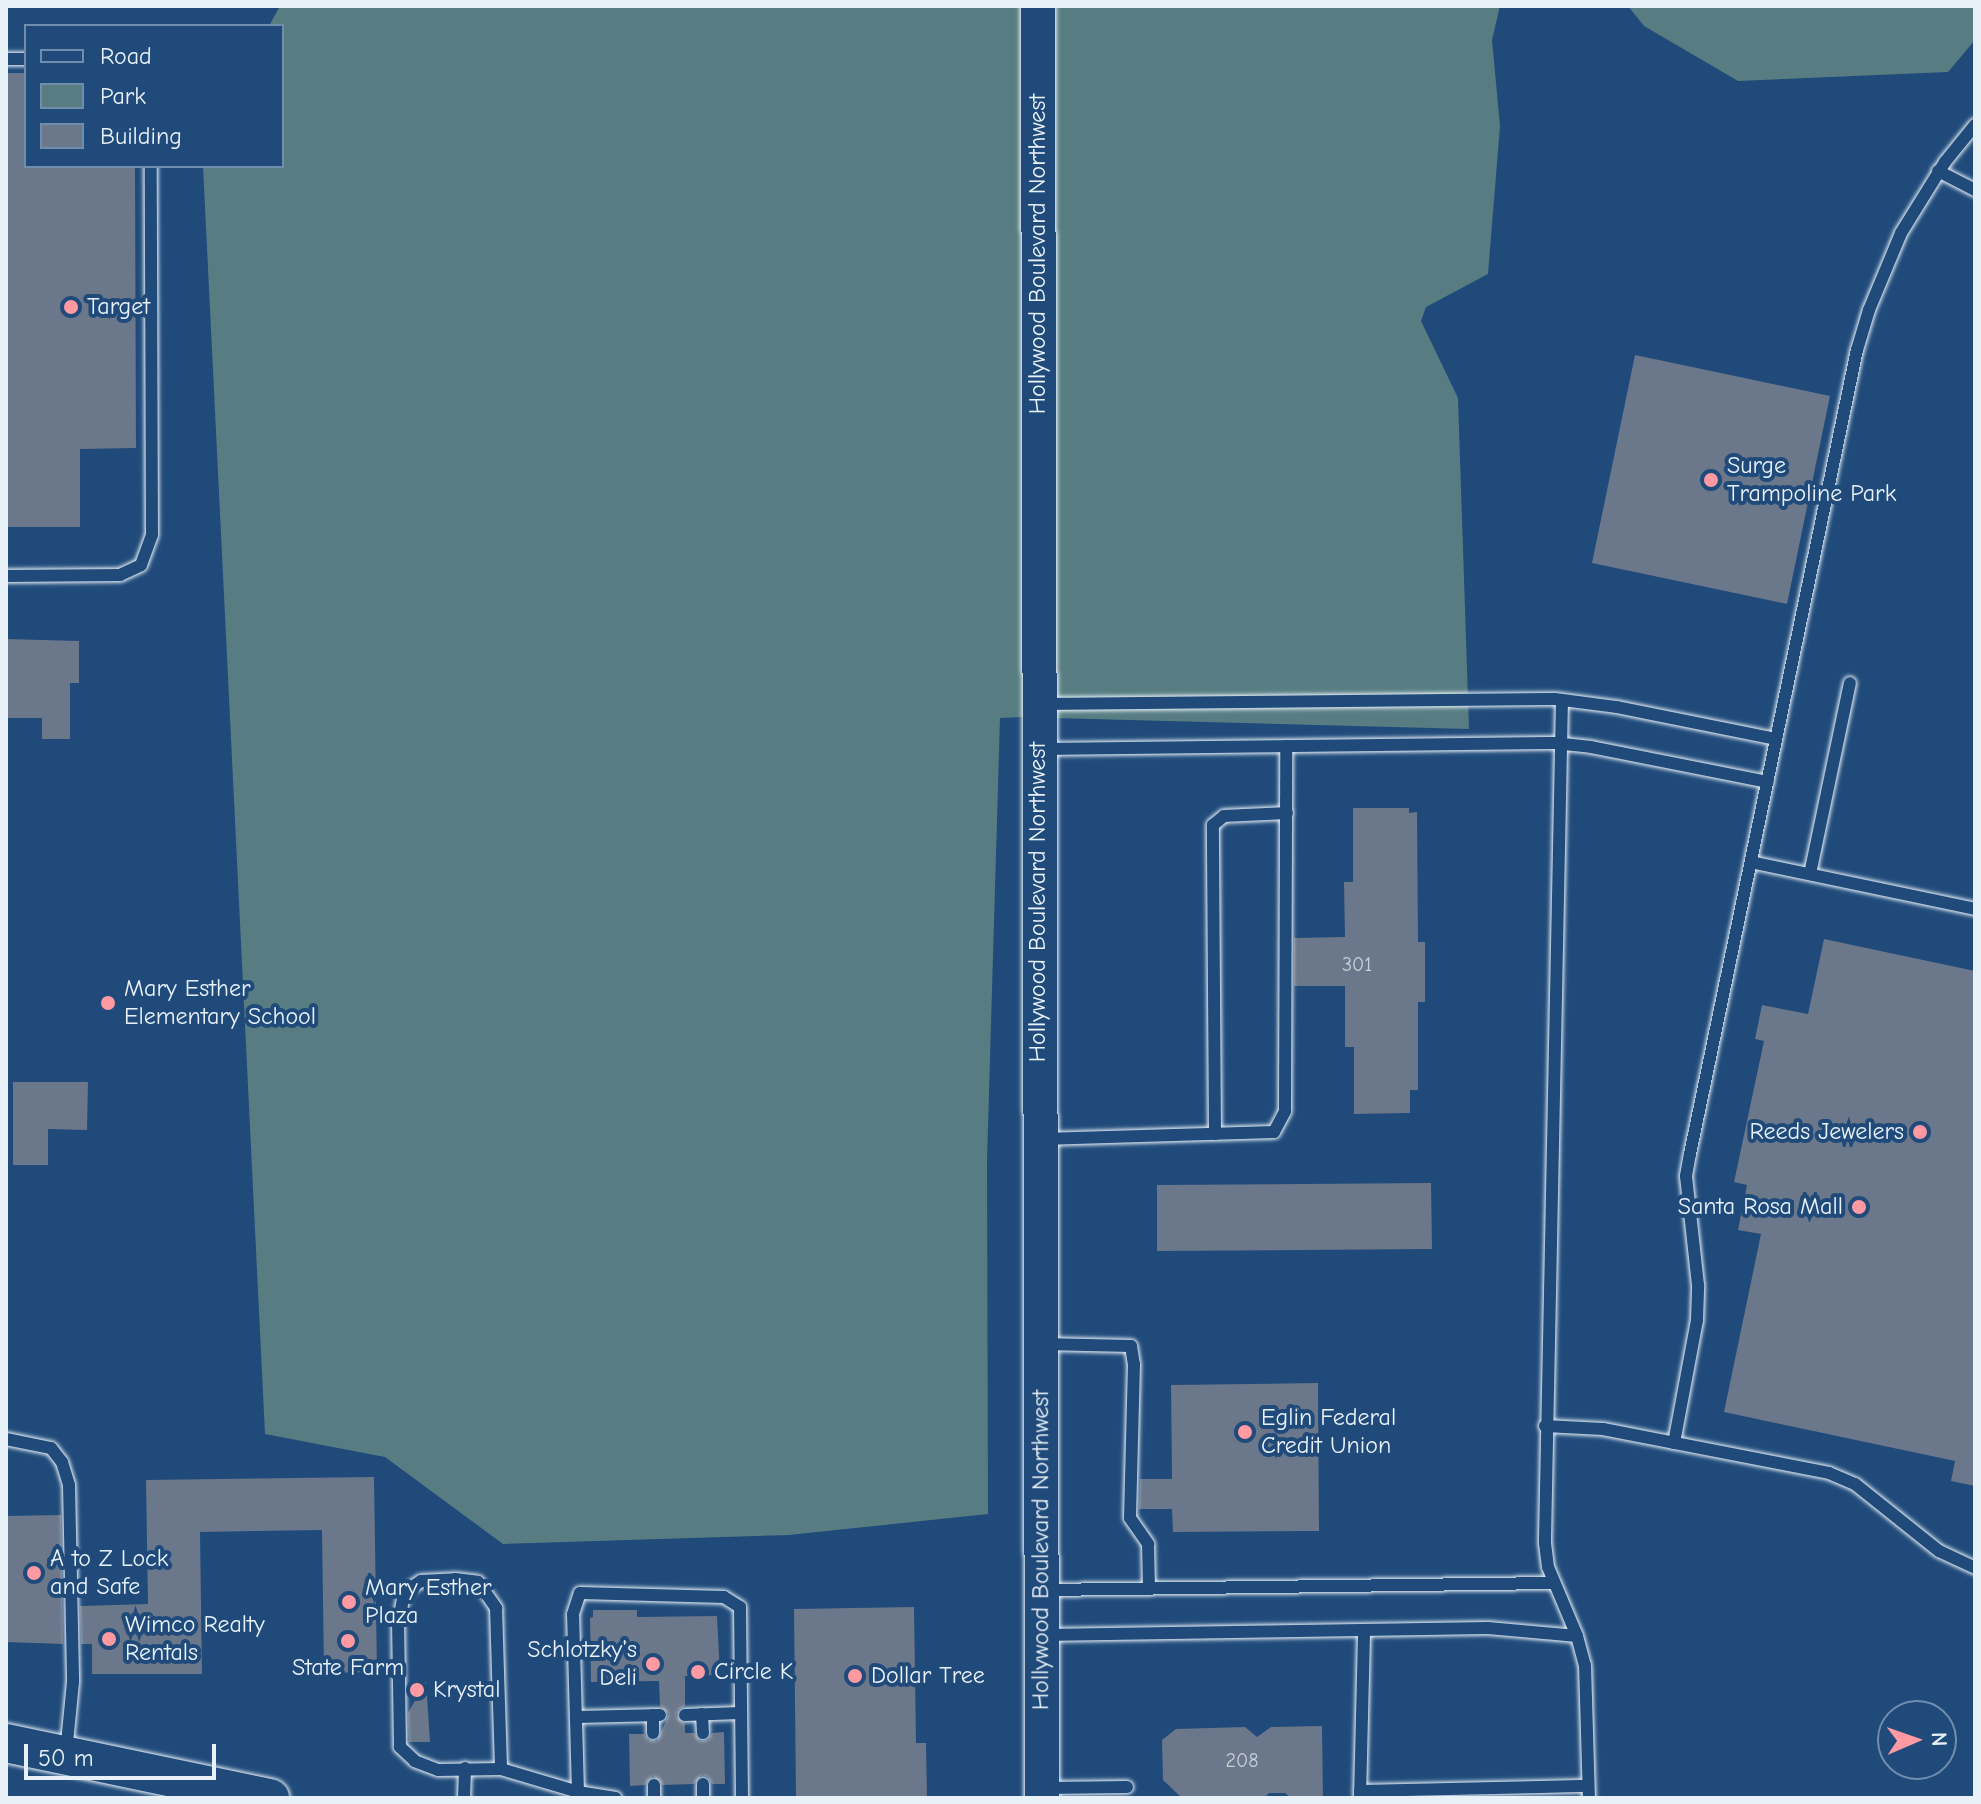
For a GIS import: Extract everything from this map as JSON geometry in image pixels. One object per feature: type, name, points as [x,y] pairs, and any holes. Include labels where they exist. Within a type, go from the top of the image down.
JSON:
[{"type":"main road","points":[[6,1743],[270,1798]]},
{"type":"street","name":"Hollywood Boulevard Northwest","points":[[1038,6],[1038,1140],[1042,1793]]},
{"type":"lane","points":[[1674,1443],[1697,1320],[1698,1285],[1686,1176],[1869,310],[1901,233],[1938,171],[1975,125]]},
{"type":"lane","points":[[6,576],[120,575],[141,565],[152,535],[151,168]]},
{"type":"lane","points":[[1938,171],[1975,190]]},
{"type":"lane","points":[[1810,874],[1850,683]]},
{"type":"lane","points":[[1364,1631],[1360,1794],[1589,1792],[1585,1665],[1577,1636],[1554,1583],[1545,1543],[1562,700]]},
{"type":"lane","points":[[1038,704],[1562,700],[1617,707],[1776,739]]},
{"type":"lane","points":[[1038,749],[1561,744],[1768,782]]},
{"type":"lane","points":[[1038,1140],[1274,1132],[1285,1111],[1286,746]]},
{"type":"lane","points":[[1215,1134],[1213,825],[1224,816],[1287,813]]},
{"type":"lane","points":[[1751,862],[1975,909]]},
{"type":"lane","points":[[1040,1344],[1131,1346],[1130,1518],[1148,1544],[1149,1589]]},
{"type":"lane","points":[[1545,1426],[1603,1429],[1829,1473],[1855,1484],[1939,1551],[1975,1568]]},
{"type":"lane","points":[[6,1439],[51,1448],[62,1462],[69,1485],[73,1682],[66,1756]]},
{"type":"lane","points":[[501,1769],[496,1608],[478,1582],[455,1579],[421,1581],[409,1589],[398,1625],[400,1747],[415,1761],[438,1770],[501,1769],[578,1792],[616,1798]]},
{"type":"lane","points":[[1041,1590],[1554,1583]]},
{"type":"lane","points":[[578,1792],[573,1614],[580,1593],[724,1597],[740,1607],[742,1798]]},
{"type":"lane","points":[[1041,1635],[1488,1628],[1577,1636]]},
{"type":"lane","points":[[685,1715],[740,1713]]},
{"type":"lane","points":[[702,1714],[703,1733]]},
{"type":"lane","points":[[577,1717],[656,1715],[653,1733]]},
{"type":"lane","points":[[464,1798],[465,1768]]},
{"type":"lane","points":[[703,1784],[703,1798]]},
{"type":"lane","points":[[1042,1793],[1127,1787]]},
{"type":"green space","points":[[280,6],[1022,6],[1023,717],[1000,718],[987,1161],[988,1514],[789,1535],[503,1544],[385,1457],[265,1434],[203,168],[284,168],[284,24],[270,24]]},
{"type":"green space","points":[[1052,6],[1500,6],[1492,40],[1500,126],[1488,274],[1426,307],[1421,321],[1458,398],[1469,729],[1053,718]]},
{"type":"green space","points":[[1628,6],[1975,6],[1975,40],[1948,72],[1738,81],[1644,26]]},
{"type":"building","name":"Target","points":[[6,73],[24,73],[24,168],[135,168],[136,448],[80,449],[80,527],[6,527]]},
{"type":"building","name":"Surge Trampoline Park","points":[[1635,355],[1830,396],[1787,604],[1592,563]]},
{"type":"building","points":[[6,639],[79,641],[79,683],[70,683],[70,739],[42,739],[42,718],[6,718]]},
{"type":"building","points":[[1353,808],[1409,808],[1409,813],[1417,812],[1418,942],[1425,942],[1425,1002],[1418,1002],[1418,1090],[1410,1090],[1410,1113],[1354,1114],[1354,1047],[1345,1047],[1345,986],[1294,986],[1294,938],[1345,937],[1344,882],[1353,882]]},
{"type":"building","name":"Santa Rosa Mall","points":[[1824,939],[1975,971],[1975,1486],[1951,1481],[1955,1461],[1724,1412],[1761,1234],[1738,1230],[1747,1185],[1734,1182],[1764,1041],[1755,1039],[1762,1005],[1808,1014]]},
{"type":"building","points":[[13,1082],[88,1082],[87,1130],[48,1129],[48,1165],[13,1165]]},
{"type":"building","points":[[1431,1183],[1432,1249],[1157,1251],[1157,1185]]},
{"type":"building","name":"Eglin Federal Credit Union","points":[[1318,1383],[1319,1531],[1173,1532],[1172,1509],[1139,1509],[1140,1479],[1172,1479],[1171,1385]]},
{"type":"building","name":"Mary Esther Plaza","points":[[374,1477],[377,1672],[324,1673],[322,1530],[200,1532],[202,1674],[92,1674],[92,1644],[81,1644],[80,1606],[148,1604],[146,1480]]},
{"type":"building","name":"A to Z Lock and Safe","points":[[61,1515],[63,1644],[6,1642],[6,1516]]},
{"type":"building","name":"Dollar Tree","points":[[914,1607],[916,1743],[926,1743],[927,1798],[796,1798],[794,1609]]},
{"type":"building","points":[[593,1610],[637,1610],[637,1617],[717,1616],[720,1675],[685,1676],[685,1706],[678,1710],[676,1716],[685,1724],[685,1733],[694,1733],[700,1741],[708,1740],[712,1733],[724,1732],[725,1784],[712,1784],[708,1777],[702,1775],[694,1784],[663,1785],[653,1776],[645,1785],[630,1786],[629,1734],[644,1734],[648,1740],[657,1741],[669,1714],[660,1706],[659,1681],[591,1682],[590,1618],[593,1617]]},
{"type":"building","points":[[426,1681],[430,1742],[409,1742],[408,1713]]},
{"type":"building","points":[[1322,1726],[1323,1798],[1291,1798],[1285,1793],[1269,1793],[1264,1798],[1182,1798],[1163,1780],[1162,1740],[1176,1729],[1245,1727],[1257,1737],[1271,1727]]},
{"type":"place","name":"Target","points":[[71,307]]},
{"type":"place","name":"Surge Trampoline Park","points":[[1711,480]]},
{"type":"place","name":"Mary Esther Elementary School","points":[[108,1003]]},
{"type":"place","name":"Reeds Jewelers","points":[[1920,1132]]},
{"type":"place","name":"Santa Rosa Mall","points":[[1859,1207]]},
{"type":"place","name":"Eglin Federal Credit Union","points":[[1245,1432]]},
{"type":"place","name":"A to Z Lock and Safe","points":[[34,1573]]},
{"type":"place","name":"Mary Esther Plaza","points":[[349,1602]]},
{"type":"place","name":"Wimco Realty Rentals","points":[[109,1639]]},
{"type":"place","name":"State Farm","points":[[348,1641]]},
{"type":"place","name":"Schlotzky's Deli","points":[[653,1664]]},
{"type":"place","name":"Circle K","points":[[698,1672]]},
{"type":"place","name":"Dollar Tree","points":[[855,1676]]},
{"type":"place","name":"Krystal","points":[[417,1690]]}]
